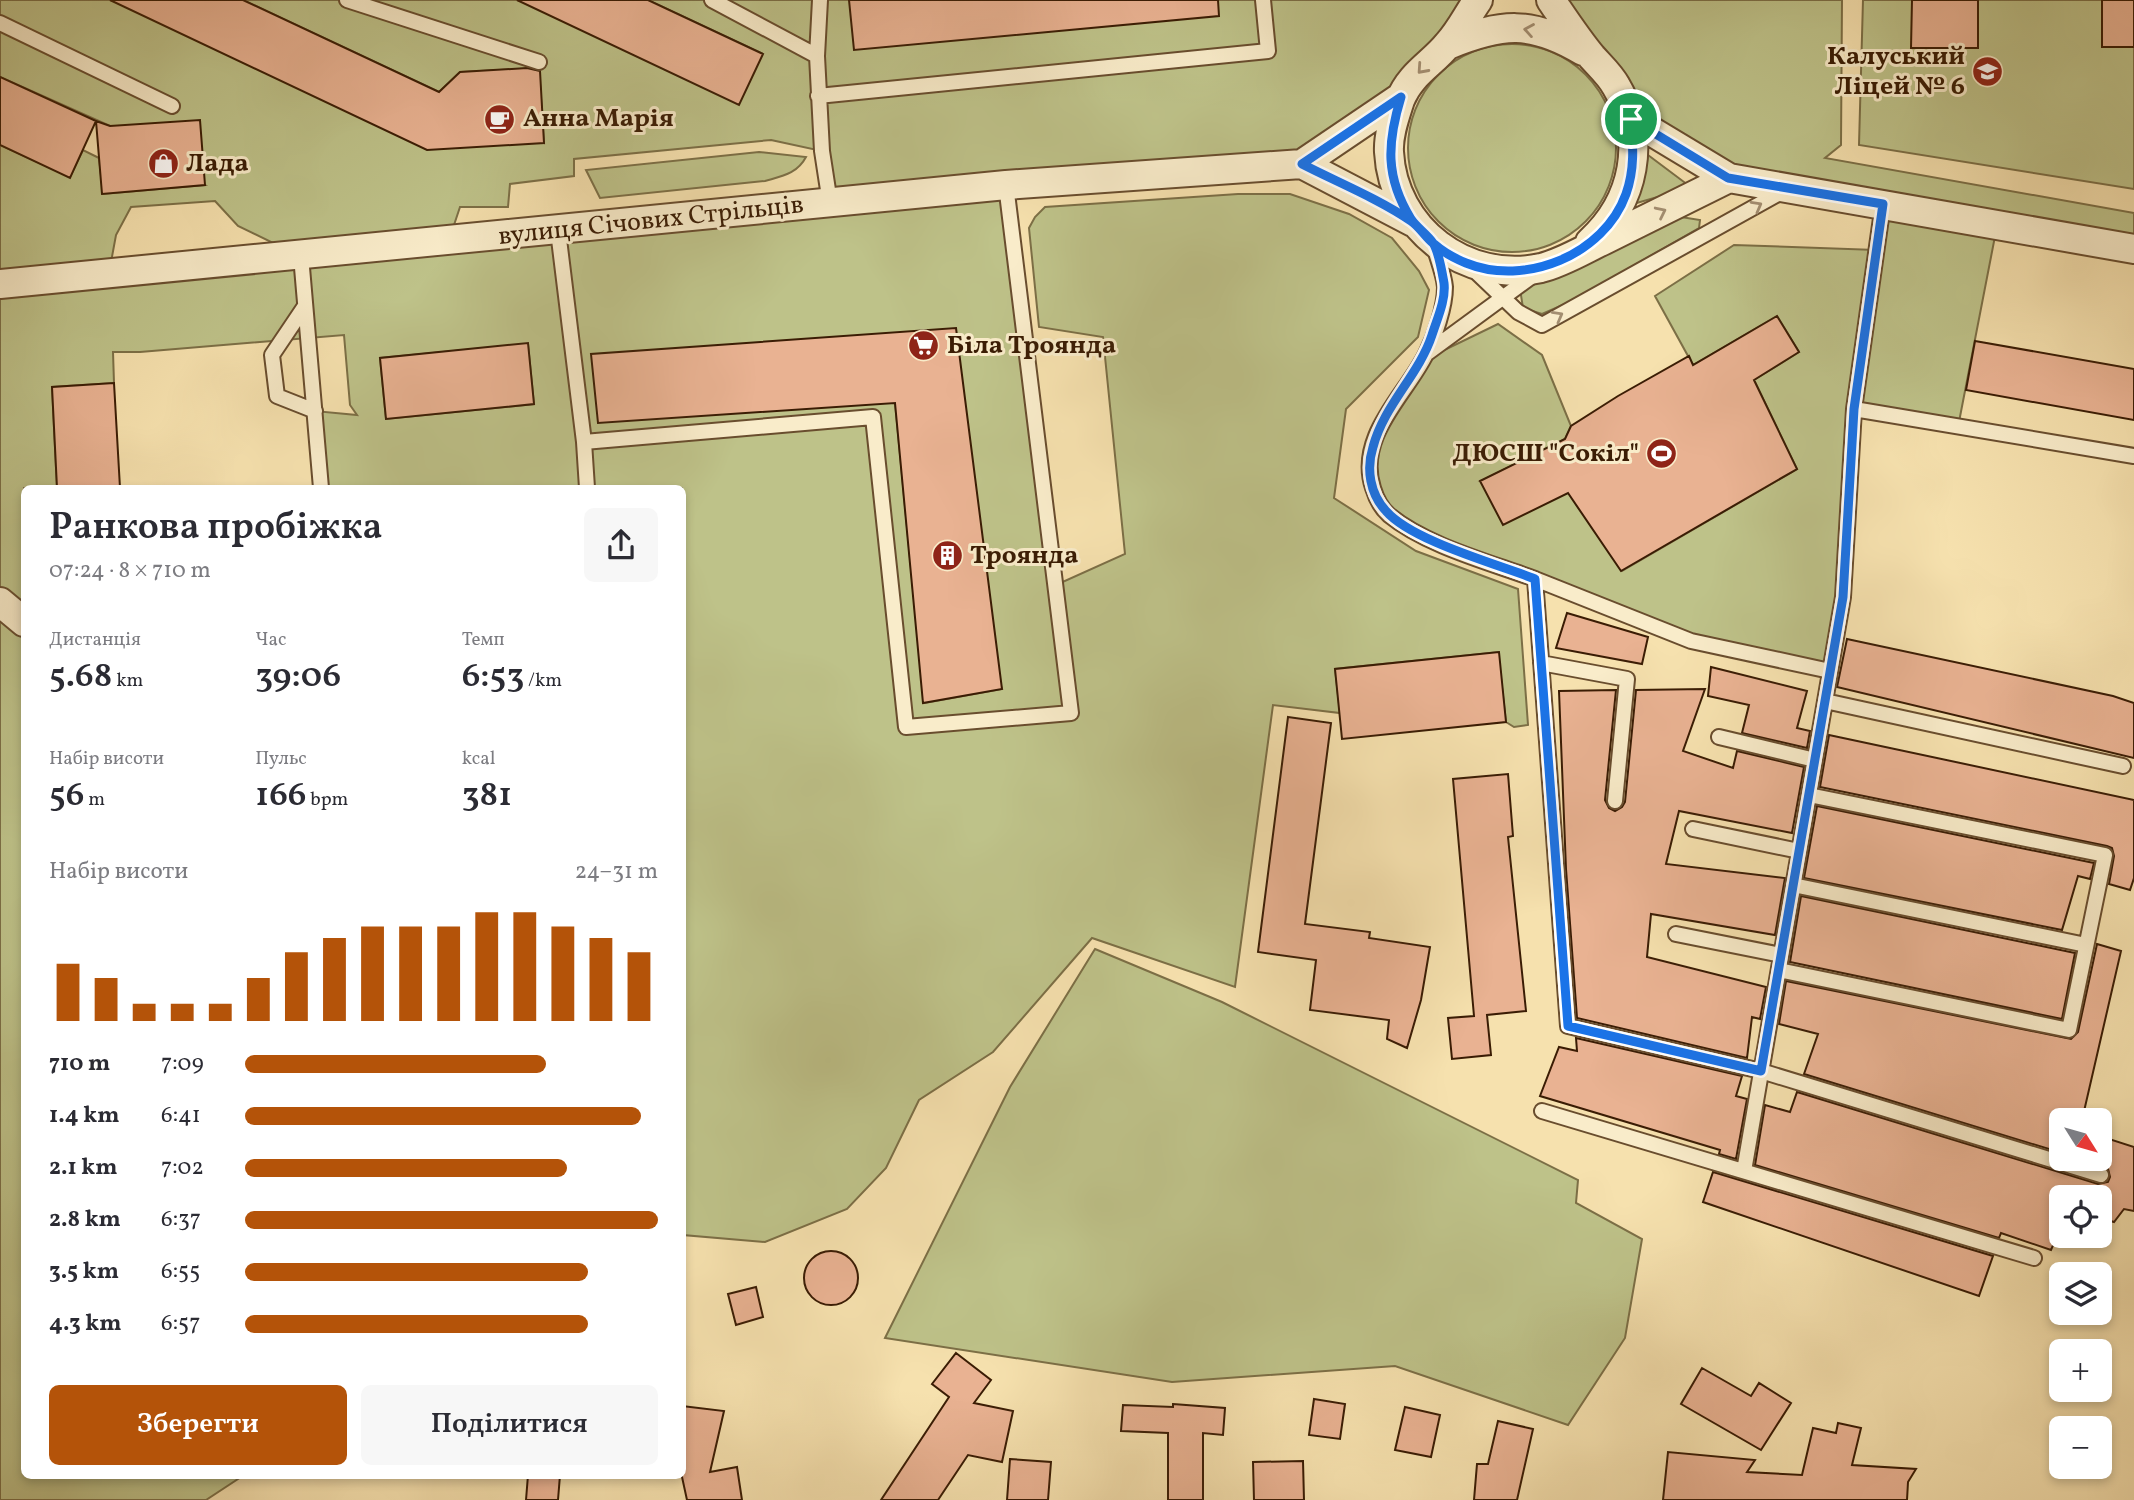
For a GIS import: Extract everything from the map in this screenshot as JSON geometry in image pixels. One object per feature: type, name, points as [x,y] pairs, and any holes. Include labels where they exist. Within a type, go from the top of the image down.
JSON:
[{"type":"street","points":[[1448,46],[1478,0]]},
{"type":"street","points":[[1550,0],[1616,84],[1631,119],[1634,157],[1626,195],[1606,227],[1577,253]]},
{"type":"street","points":[[1591,55],[1558,36],[1521,27],[1483,31],[1448,46],[1421,68],[1401,97],[1391,131],[1389,152],[1398,195],[1413,222],[1434,244],[1466,263],[1504,272],[1542,268],[1728,178]]},
{"type":"street","points":[[1401,97],[1302,164],[1413,222]]},
{"type":"street","points":[[1631,119],[1728,178],[2134,249]]},
{"type":"street","name":"вулиця Січових Стрільців","points":[[0,284],[1006,185],[1302,164]]},
{"type":"street","points":[[0,602],[21,620]]},
{"type":"lane","points":[[347,0],[539,62]]},
{"type":"lane","points":[[712,0],[817,56]]},
{"type":"lane","points":[[820,0],[818,96],[830,203]]},
{"type":"lane","points":[[818,96],[1268,51],[1262,0]]},
{"type":"lane","points":[[0,23],[172,106]]},
{"type":"lane","points":[[584,442],[873,417],[906,727],[1071,713],[1006,185]]},
{"type":"lane","points":[[1466,263],[1502,299],[1518,312],[1542,325],[1788,189]]},
{"type":"lane","points":[[1744,1171],[1843,597],[1854,409],[1883,204]]},
{"type":"lane","points":[[558,230],[587,485]]},
{"type":"lane","points":[[1434,244],[1445,286],[1441,308],[1426,354],[1391,407],[1373,447],[1369,475],[1377,499],[1388,514],[1423,536],[1691,641],[1830,671]]},
{"type":"lane","points":[[301,256],[321,485]]},
{"type":"lane","points":[[1426,354],[1542,268]]},
{"type":"lane","points":[[305,306],[272,355],[277,396],[315,411]]},
{"type":"lane","points":[[1854,409],[2134,456]]},
{"type":"lane","points":[[1535,579],[1568,1026],[1761,1071],[2101,1175]]},
{"type":"lane","points":[[1541,663],[1627,678],[1615,801]]},
{"type":"lane","points":[[1825,701],[2123,766]]},
{"type":"lane","points":[[1719,737],[1815,760]]},
{"type":"lane","points":[[1676,934],[1780,962],[2069,1030],[2105,855],[1809,795]]},
{"type":"lane","points":[[1693,829],[1799,851]]},
{"type":"lane","points":[[1793,885],[2086,945]]},
{"type":"lane","points":[[1542,1111],[2034,1258]]},
{"type":"green space","points":[[0,0],[110,0],[544,143],[539,68],[460,72],[439,92],[243,0],[517,0],[763,54],[648,0],[1478,0],[1448,45],[1302,164],[1007,188],[1056,585],[1125,554],[1103,337],[1039,327],[1029,228],[1035,217],[1045,207],[1238,194],[1290,194],[1349,214],[1392,238],[1419,271],[1429,290],[1418,337],[1346,409],[1334,498],[1416,551],[1518,589],[1528,725],[1514,727],[1506,722],[1498,652],[1335,669],[1340,713],[1273,705],[1235,987],[1092,938],[993,1052],[919,1100],[886,1168],[847,1209],[765,1242],[686,1235],[686,485],[321,485],[315,411],[357,415],[350,405],[344,335],[113,352],[114,383],[52,387],[57,485],[21,485],[21,1479],[238,1479],[206,1500],[0,1500],[0,145],[70,177],[83,150],[99,158],[103,194],[205,185],[110,126],[0,77]],"holes":[[[771,140],[822,151],[829,203],[449,240],[460,207],[508,207],[510,184],[574,176],[574,159]],[[215,201],[238,226],[298,255],[109,273],[116,235],[131,207]],[[528,344],[534,404],[386,419],[380,358]],[[895,403],[1002,689],[924,703]]]},
{"type":"green space","points":[[1551,0],[1842,0],[1841,145],[1825,158],[2134,213],[2134,250],[1997,226],[1958,427],[1854,409],[1830,671],[1691,641],[1535,579],[1388,514],[1377,499],[1373,447],[1391,407],[1436,354],[1498,324],[1542,355],[1571,426],[1565,439],[1481,481],[1568,492],[1622,571],[1797,469],[1754,380],[1799,352],[1777,316],[1693,365],[1655,296],[1734,245],[1876,250],[1882,206],[1729,178],[1631,119]]},
{"type":"green space","name":"Калуський Ліцей № 6","points":[[1863,0],[1912,0],[1912,48],[1977,48],[1978,0],[2102,0],[2102,47],[2134,47],[2134,189],[1859,145]]},
{"type":"green space","points":[[1512,44],[1552,52],[1570,61],[1586,74],[1599,90],[1608,108],[1616,148],[1608,188],[1599,206],[1586,222],[1570,235],[1552,244],[1512,252],[1472,244],[1454,235],[1438,222],[1425,206],[1416,188],[1408,148],[1416,108],[1425,90],[1438,74],[1454,61],[1472,52]]},
{"type":"green space","points":[[1640,149],[1688,185],[1686,189],[1626,206]]},
{"type":"green space","points":[[759,152],[806,157],[794,171],[765,181],[600,198],[586,170]]},
{"type":"green space","points":[[1681,217],[1700,220],[1699,228],[1572,301],[1542,314],[1523,308],[1520,289],[1579,267]]},
{"type":"green space","points":[[1095,949],[1222,1002],[1578,1180],[1576,1203],[1642,1239],[1625,1338],[1568,1425],[1395,1366],[1172,1382],[885,1338],[1010,1087]]},
{"type":"building","points":[[110,0],[243,0],[439,92],[460,72],[527,68],[540,71],[544,143],[427,150]]},
{"type":"building","points":[[517,0],[648,0],[763,54],[739,105]]},
{"type":"building","points":[[849,0],[1218,0],[1219,16],[854,50]]},
{"type":"building","points":[[1912,0],[1978,0],[1978,48],[1911,48]]},
{"type":"building","points":[[2102,0],[2134,0],[2134,47],[2102,47]]},
{"type":"building","points":[[0,77],[96,121],[70,178],[0,145]]},
{"type":"building","points":[[200,120],[205,185],[102,194],[96,121],[110,126]]},
{"type":"building","name":"ДЮСШ \"Сокіл\"","points":[[1777,316],[1799,352],[1754,380],[1797,469],[1621,571],[1568,493],[1503,525],[1480,481],[1565,439],[1571,426],[1689,356],[1693,365]]},
{"type":"building","name":"Троянда","points":[[956,328],[1002,689],[923,703],[895,403],[598,423],[591,354]]},
{"type":"building","points":[[1975,341],[2134,369],[2134,420],[1966,390]]},
{"type":"building","points":[[528,343],[534,404],[386,419],[380,358]]},
{"type":"building","points":[[114,383],[120,485],[57,485],[52,387]]},
{"type":"building","points":[[1567,613],[1648,637],[1642,664],[1556,648]]},
{"type":"building","points":[[1847,639],[2113,696],[2134,703],[2134,758],[1837,687]]},
{"type":"building","points":[[1499,652],[1506,722],[1342,739],[1335,669]]},
{"type":"building","points":[[1711,667],[1807,691],[1797,728],[1810,731],[1807,748],[1742,733],[1749,705],[1708,696]]},
{"type":"building","points":[[1705,689],[1683,751],[1733,768],[1737,751],[1804,767],[1792,833],[1679,811],[1666,864],[1785,878],[1775,935],[1651,914],[1647,957],[1766,987],[1760,1019],[1752,1017],[1747,1058],[1577,1018],[1566,869],[1559,691],[1616,690],[1605,800],[1609,808],[1615,811],[1625,802],[1636,690]]},
{"type":"building","points":[[1288,717],[1331,723],[1305,924],[1370,932],[1369,938],[1430,947],[1421,1000],[1407,1048],[1387,1039],[1389,1020],[1310,1010],[1316,960],[1258,952]]},
{"type":"building","points":[[1829,735],[2134,800],[2134,878],[2130,890],[2109,884],[2114,856],[2112,848],[2107,846],[1820,787]]},
{"type":"building","points":[[1508,774],[1513,836],[1508,837],[1526,1011],[1487,1015],[1491,1055],[1452,1059],[1448,1018],[1474,1016],[1453,779]]},
{"type":"building","points":[[1817,806],[2094,863],[2090,879],[2078,876],[2062,930],[1804,878]]},
{"type":"building","points":[[1801,896],[2075,953],[2062,1019],[1790,962]]},
{"type":"building","points":[[2097,944],[2121,951],[2085,1108],[2049,1108],[2049,1149],[1804,1074],[1818,1034],[1779,1024],[1786,981],[2071,1039],[2078,1032]]},
{"type":"building","points":[[1576,1038],[1742,1076],[1736,1096],[1747,1099],[1736,1159],[1719,1154],[1720,1150],[1540,1096],[1559,1047],[1577,1051]]},
{"type":"building","points":[[1797,1092],[2098,1184],[2108,1182],[2108,1171],[2112,1171],[2112,1140],[2134,1147],[2134,1211],[2124,1209],[2112,1221],[2112,1185],[2049,1185],[2051,1250],[2001,1233],[1999,1238],[1755,1165],[1765,1105],[1790,1112]]},
{"type":"building","points":[[1713,1172],[1993,1256],[1979,1296],[1703,1202]]},
{"type":"building","points":[[836,1251],[846,1255],[854,1263],[858,1278],[854,1293],[846,1301],[826,1305],[816,1301],[808,1293],[804,1273],[808,1263],[816,1255]]},
{"type":"building","points":[[756,1287],[763,1317],[736,1325],[728,1294]]},
{"type":"building","points":[[956,1353],[991,1380],[974,1403],[1013,1411],[1002,1462],[968,1455],[938,1500],[881,1500],[949,1397],[932,1384]]},
{"type":"building","points":[[1702,1368],[1751,1396],[1759,1383],[1791,1403],[1761,1450],[1681,1404]]},
{"type":"building","points":[[1314,1399],[1345,1404],[1340,1439],[1309,1435]]},
{"type":"building","points":[[1173,1404],[1225,1408],[1223,1435],[1203,1433],[1203,1500],[1168,1500],[1168,1433],[1121,1431],[1123,1405],[1173,1407]]},
{"type":"building","points":[[686,1406],[724,1411],[710,1472],[737,1467],[742,1500],[687,1500],[682,1479],[686,1479]]},
{"type":"building","points":[[1405,1407],[1440,1415],[1431,1457],[1395,1450]]},
{"type":"building","points":[[1498,1421],[1533,1429],[1517,1500],[1474,1500],[1477,1464],[1488,1464]]},
{"type":"building","points":[[1838,1423],[1861,1428],[1852,1465],[1916,1469],[1908,1482],[1907,1500],[1663,1500],[1668,1452],[1755,1460],[1747,1472],[1802,1475],[1813,1428],[1836,1433]]},
{"type":"building","points":[[1010,1459],[1051,1462],[1048,1500],[1007,1500]]},
{"type":"building","points":[[1303,1461],[1304,1500],[1254,1500],[1253,1462]]},
{"type":"building","points":[[528,1479],[560,1479],[558,1500],[526,1500]]},
{"type":"place","name":"Калуський Ліцей № 6","points":[[1988,72]]},
{"type":"place","name":"Анна Марія","points":[[500,119]]},
{"type":"place","name":"Лада","points":[[163,164]]},
{"type":"place","name":"Біла Троянда","points":[[924,346]]},
{"type":"place","name":"ДЮСШ \"Сокіл\"","points":[[1662,454]]},
{"type":"place","name":"Троянда","points":[[947,556]]},
{"type":"route","points":[[1631,119],[1634,157],[1626,195],[1606,227],[1577,253],[1542,268],[1504,272],[1466,263],[1434,244],[1413,222],[1302,164],[1401,97],[1391,131],[1389,152],[1398,195],[1413,222],[1434,244],[1445,286],[1426,354],[1391,407],[1373,447],[1369,475],[1377,499],[1388,514],[1423,536],[1535,579],[1568,1026],[1761,1071],[1843,597],[1854,409],[1883,204],[1728,178],[1631,119]]}]
